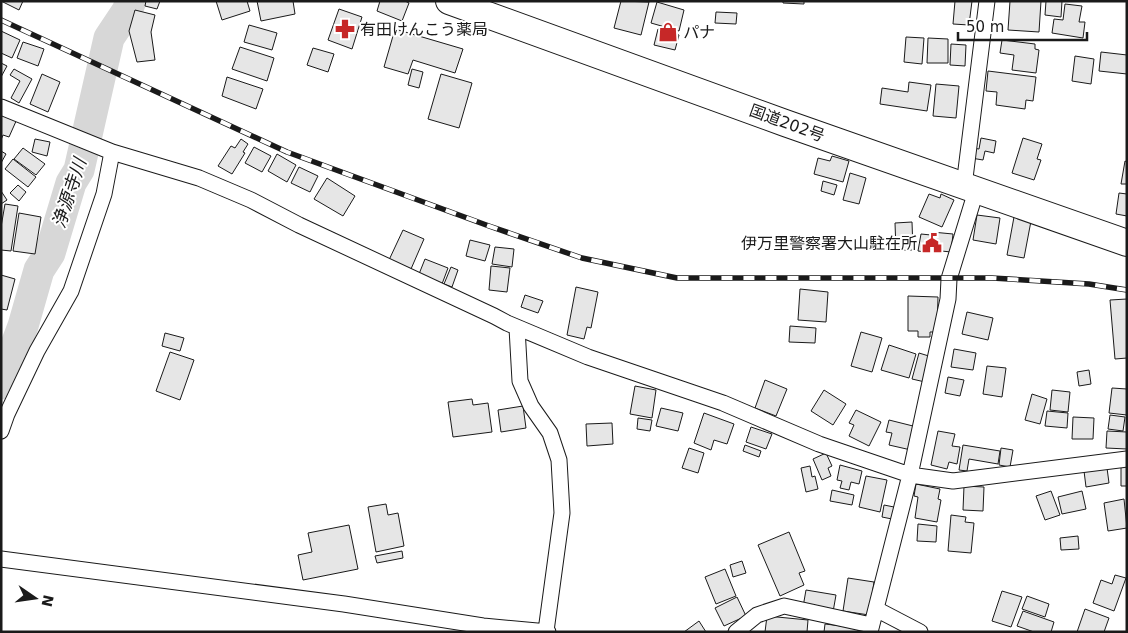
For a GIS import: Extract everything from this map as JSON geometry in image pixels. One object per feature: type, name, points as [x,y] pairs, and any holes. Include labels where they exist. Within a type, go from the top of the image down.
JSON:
[{"type":"highway","name":"国道202号","points":[[449,1],[1127,243]]},
{"type":"street","points":[[736,632],[757,615],[784,606],[870,628],[910,475],[970,188],[987,1]]},
{"type":"street","points":[[1,107],[112,152],[199,178],[234,192],[517,328],[588,357],[723,403],[819,444],[910,475],[953,480],[1127,459]]},
{"type":"street","points":[[1,431],[7,414],[37,351],[70,291],[104,194],[112,152]]},
{"type":"street","points":[[1,559],[344,604],[483,629],[547,631],[562,513],[559,460],[550,433],[530,406],[520,381],[517,328]]},
{"type":"street","points":[[876,609],[920,632]]},
{"type":"building","points":[[1,1],[23,1],[19,10]]},
{"type":"building","points":[[146,1],[160,1],[157,9],[145,6]]},
{"type":"building","points":[[216,1],[247,1],[250,11],[222,20]]},
{"type":"building","points":[[257,1],[293,1],[295,14],[261,21]]},
{"type":"building","points":[[380,1],[405,1],[409,3],[402,21],[377,11]]},
{"type":"building","points":[[621,1],[649,2],[641,35],[614,28]]},
{"type":"building","points":[[783,1],[804,1],[804,4],[783,3]]},
{"type":"building","points":[[955,1],[972,1],[969,25],[953,24]]},
{"type":"building","points":[[1010,1],[1041,1],[1039,32],[1008,30]]},
{"type":"building","points":[[1046,1],[1062,1],[1061,17],[1045,15]]},
{"type":"building","points":[[657,2],[684,10],[679,31],[651,23]]},
{"type":"building","points":[[1065,4],[1082,6],[1079,22],[1085,22],[1083,38],[1052,33],[1054,19],[1063,20]]},
{"type":"building","name":"有田けんこう薬局","points":[[339,9],[362,17],[352,49],[328,40]]},
{"type":"building","points":[[135,10],[155,15],[151,32],[155,60],[137,62],[129,31]]},
{"type":"building","points":[[716,12],[737,13],[736,24],[715,23]]},
{"type":"building","points":[[249,25],[277,33],[272,50],[244,42]]},
{"type":"building","points":[[395,29],[463,49],[455,73],[413,60],[408,74],[384,67]]},
{"type":"building","points":[[658,29],[679,35],[675,50],[654,45]]},
{"type":"building","points":[[1,31],[20,40],[12,58],[1,53]]},
{"type":"building","points":[[906,37],[924,38],[922,64],[904,62]]},
{"type":"building","points":[[928,38],[948,39],[948,63],[927,63]]},
{"type":"building","points":[[1002,40],[1035,44],[1035,49],[1039,50],[1036,73],[1012,70],[1014,55],[1000,53]]},
{"type":"building","points":[[23,42],[44,49],[38,66],[17,58]]},
{"type":"building","points":[[951,44],[966,45],[965,66],[950,65]]},
{"type":"building","points":[[240,47],[274,58],[267,81],[232,69]]},
{"type":"building","points":[[313,48],[334,54],[328,72],[307,65]]},
{"type":"building","points":[[1101,52],[1127,55],[1127,74],[1099,71]]},
{"type":"building","points":[[1075,56],[1094,59],[1091,84],[1072,81]]},
{"type":"building","points":[[1,63],[7,66],[1,77]]},
{"type":"building","points":[[14,69],[32,79],[19,103],[11,98],[20,81],[10,75]]},
{"type":"building","points":[[412,69],[423,72],[419,88],[408,85]]},
{"type":"building","points":[[988,71],[1036,77],[1033,101],[1026,100],[1025,109],[996,105],[997,92],[986,91]]},
{"type":"building","points":[[42,74],[60,82],[48,112],[30,104]]},
{"type":"building","points":[[441,74],[472,83],[459,128],[428,119]]},
{"type":"building","points":[[227,77],[263,89],[256,109],[222,96]]},
{"type":"building","points":[[909,82],[931,85],[927,111],[880,104],[882,88],[908,92]]},
{"type":"building","points":[[936,84],[959,86],[956,118],[933,116]]},
{"type":"building","points":[[1,112],[17,119],[9,137],[3,135],[1,140]]},
{"type":"building","points":[[981,138],[996,141],[994,153],[985,151],[983,160],[971,158],[973,148],[979,149]]},
{"type":"building","points":[[1023,138],[1042,144],[1037,159],[1041,160],[1034,180],[1012,173]]},
{"type":"building","points":[[35,139],[50,142],[47,156],[32,152]]},
{"type":"building","points":[[241,139],[248,144],[243,152],[245,153],[232,174],[218,166],[231,146],[235,148]]},
{"type":"building","points":[[254,147],[271,156],[262,172],[245,163]]},
{"type":"building","points":[[23,148],[45,164],[36,175],[14,159]]},
{"type":"building","points":[[1,151],[6,154],[1,163]]},
{"type":"building","points":[[277,154],[296,165],[287,182],[268,171]]},
{"type":"building","points":[[832,156],[849,161],[843,182],[814,174],[818,158],[830,161]]},
{"type":"building","points":[[13,159],[36,177],[28,187],[5,169]]},
{"type":"building","points":[[1125,161],[1127,162],[1127,184],[1121,184]]},
{"type":"building","points":[[299,167],[318,176],[310,192],[291,183]]},
{"type":"building","points":[[850,173],[866,178],[859,204],[843,200]]},
{"type":"building","points":[[327,178],[355,196],[343,216],[314,199]]},
{"type":"building","points":[[823,181],[837,185],[834,195],[821,191]]},
{"type":"building","points":[[18,185],[26,192],[19,201],[10,193]]},
{"type":"building","points":[[1,191],[7,200],[1,204]]},
{"type":"building","points":[[1119,193],[1127,194],[1127,216],[1116,214]]},
{"type":"building","points":[[929,194],[940,198],[941,194],[954,200],[942,227],[919,217]]},
{"type":"building","points":[[5,204],[18,206],[11,251],[1,250],[1,227]]},
{"type":"building","points":[[19,213],[41,217],[35,254],[13,251]]},
{"type":"building","points":[[977,215],[1000,218],[996,244],[973,240]]},
{"type":"building","points":[[1014,217],[1031,221],[1024,258],[1007,255]]},
{"type":"building","points":[[912,222],[913,250],[896,250],[895,223]]},
{"type":"building","points":[[403,230],[424,239],[411,269],[389,260]]},
{"type":"building","points":[[932,232],[953,234],[951,252],[932,250],[932,253],[918,251],[921,234],[931,235]]},
{"type":"building","points":[[470,240],[490,245],[485,261],[466,256]]},
{"type":"building","points":[[495,247],[514,249],[512,267],[492,264]]},
{"type":"building","points":[[425,259],[448,268],[442,284],[419,274]]},
{"type":"building","points":[[491,266],[510,268],[507,292],[489,290]]},
{"type":"building","points":[[451,267],[458,270],[452,287],[444,284]]},
{"type":"building","points":[[1,275],[15,279],[7,310],[1,309]]},
{"type":"building","points":[[576,287],[598,292],[591,328],[587,327],[584,339],[567,335]]},
{"type":"building","points":[[800,289],[828,292],[826,322],[798,320]]},
{"type":"building","points":[[525,295],[543,301],[538,313],[521,307]]},
{"type":"building","points":[[908,296],[938,297],[937,332],[930,332],[930,337],[918,337],[918,331],[908,331]]},
{"type":"building","points":[[1127,299],[1127,358],[1115,359],[1110,300]]},
{"type":"building","points":[[967,312],[993,318],[988,340],[962,334]]},
{"type":"building","points":[[790,326],[816,328],[815,343],[789,342]]},
{"type":"building","points":[[861,332],[882,338],[872,372],[851,366]]},
{"type":"building","points":[[165,333],[184,338],[180,351],[162,346]]},
{"type":"building","points":[[889,345],[916,354],[909,378],[881,370]]},
{"type":"building","points":[[954,349],[976,353],[973,370],[951,367]]},
{"type":"building","points":[[170,352],[194,360],[180,400],[156,391]]},
{"type":"building","points":[[919,353],[932,357],[925,382],[912,379]]},
{"type":"building","points":[[987,366],[1006,368],[1002,397],[983,394]]},
{"type":"building","points":[[1089,370],[1091,384],[1079,386],[1077,372]]},
{"type":"building","points":[[948,377],[964,380],[960,396],[945,393]]},
{"type":"building","points":[[765,380],[787,389],[776,416],[755,408]]},
{"type":"building","points":[[635,386],[656,390],[652,418],[630,414]]},
{"type":"building","points":[[1112,388],[1127,389],[1127,415],[1109,413]]},
{"type":"building","points":[[824,390],[846,404],[833,425],[811,411]]},
{"type":"building","points":[[1052,390],[1070,392],[1068,412],[1050,410]]},
{"type":"building","points":[[1032,394],[1047,399],[1040,424],[1025,420]]},
{"type":"building","points":[[472,399],[473,405],[488,403],[492,432],[453,437],[448,402]]},
{"type":"building","points":[[523,406],[526,428],[501,432],[498,410]]},
{"type":"building","points":[[661,408],[683,413],[678,431],[656,426]]},
{"type":"building","points":[[856,410],[881,422],[869,446],[849,436],[854,425],[849,423]]},
{"type":"building","points":[[1047,411],[1068,413],[1067,428],[1045,426]]},
{"type":"building","points":[[704,413],[734,424],[727,444],[714,440],[711,450],[694,443]]},
{"type":"building","points":[[1110,415],[1125,417],[1123,431],[1108,429]]},
{"type":"building","points":[[1073,417],[1094,418],[1093,439],[1072,439]]},
{"type":"building","points":[[638,418],[652,420],[650,431],[637,429]]},
{"type":"building","points":[[889,420],[917,427],[911,450],[889,445],[892,433],[886,432]]},
{"type":"building","points":[[612,423],[613,444],[587,446],[586,424]]},
{"type":"building","points":[[751,427],[772,434],[766,449],[746,442]]},
{"type":"building","points":[[938,431],[955,434],[952,446],[960,447],[957,464],[949,462],[947,469],[931,465]]},
{"type":"building","points":[[1107,431],[1127,432],[1127,449],[1106,448]]},
{"type":"building","points":[[745,445],[761,451],[759,457],[743,451]]},
{"type":"building","points":[[963,445],[1000,451],[998,464],[969,459],[967,471],[959,470]]},
{"type":"building","points":[[689,448],[704,453],[698,473],[682,468]]},
{"type":"building","points":[[1001,448],[1013,450],[1010,467],[999,465]]},
{"type":"building","points":[[826,453],[832,466],[828,468],[831,476],[822,480],[813,459]]},
{"type":"building","points":[[840,465],[862,471],[859,484],[851,482],[849,490],[840,488],[842,481],[837,480]]},
{"type":"building","points":[[810,466],[812,477],[815,476],[818,489],[806,492],[801,468]]},
{"type":"building","points":[[1121,466],[1127,467],[1127,486],[1121,486]]},
{"type":"building","points":[[1107,468],[1109,483],[1086,487],[1084,471]]},
{"type":"building","points":[[866,476],[887,480],[880,512],[859,507]]},
{"type":"building","points":[[916,484],[940,489],[938,499],[941,500],[937,522],[915,518],[918,497],[914,496]]},
{"type":"building","points":[[964,486],[984,487],[983,511],[963,510]]},
{"type":"building","points":[[832,490],[854,495],[852,505],[830,501]]},
{"type":"building","points":[[1051,491],[1060,515],[1045,520],[1036,496]]},
{"type":"building","points":[[1082,491],[1086,509],[1062,514],[1058,497]]},
{"type":"building","points":[[1124,499],[1127,528],[1108,531],[1104,503]]},
{"type":"building","points":[[386,504],[388,515],[398,513],[404,546],[376,552],[368,507]]},
{"type":"building","points":[[884,505],[899,508],[897,520],[882,517]]},
{"type":"building","points":[[951,515],[966,517],[965,522],[974,523],[971,553],[948,551]]},
{"type":"building","points":[[918,524],[937,526],[936,542],[917,541]]},
{"type":"building","points":[[349,525],[358,569],[303,580],[298,555],[312,552],[308,533]]},
{"type":"building","points":[[789,532],[805,571],[799,573],[804,585],[780,596],[758,545]]},
{"type":"building","points":[[1078,536],[1079,549],[1061,550],[1060,538]]},
{"type":"building","points":[[402,551],[403,558],[377,563],[375,556]]},
{"type":"building","points":[[742,561],[746,573],[733,577],[730,565]]},
{"type":"building","points":[[725,569],[736,596],[716,604],[705,577]]},
{"type":"building","points":[[1115,575],[1126,578],[1114,611],[1093,603],[1101,580],[1112,584]]},
{"type":"building","points":[[848,578],[874,582],[869,615],[843,611]]},
{"type":"building","points":[[806,590],[836,595],[833,612],[803,607]]},
{"type":"building","points":[[1002,591],[1022,597],[1011,627],[992,621]]},
{"type":"building","points":[[1027,596],[1049,604],[1045,617],[1022,609]]},
{"type":"building","points":[[737,597],[746,616],[724,626],[715,608]]},
{"type":"building","points":[[1085,609],[1109,618],[1104,632],[1077,632]]},
{"type":"building","points":[[1023,611],[1054,622],[1051,632],[1034,632],[1017,626]]},
{"type":"building","points":[[767,616],[808,620],[807,632],[765,632]]},
{"type":"building","points":[[699,621],[706,632],[684,632]]},
{"type":"building","points":[[825,624],[858,628],[858,632],[824,632]]},
{"type":"waterway","name":"浄源寺川","points":[[1,384],[23,326],[39,270],[50,253],[71,183],[79,170],[109,38],[127,11],[131,1]]},
{"type":"railway","points":[[1,20],[287,152],[582,258],[677,278],[992,278],[1089,284],[1127,290]]},
{"type":"place","name":"有田けんこう薬局","points":[[345,29]]},
{"type":"place","name":"パナ","points":[[668,32]]},
{"type":"place","name":"伊万里警察署大山駐在所","points":[[932,243]]}]
